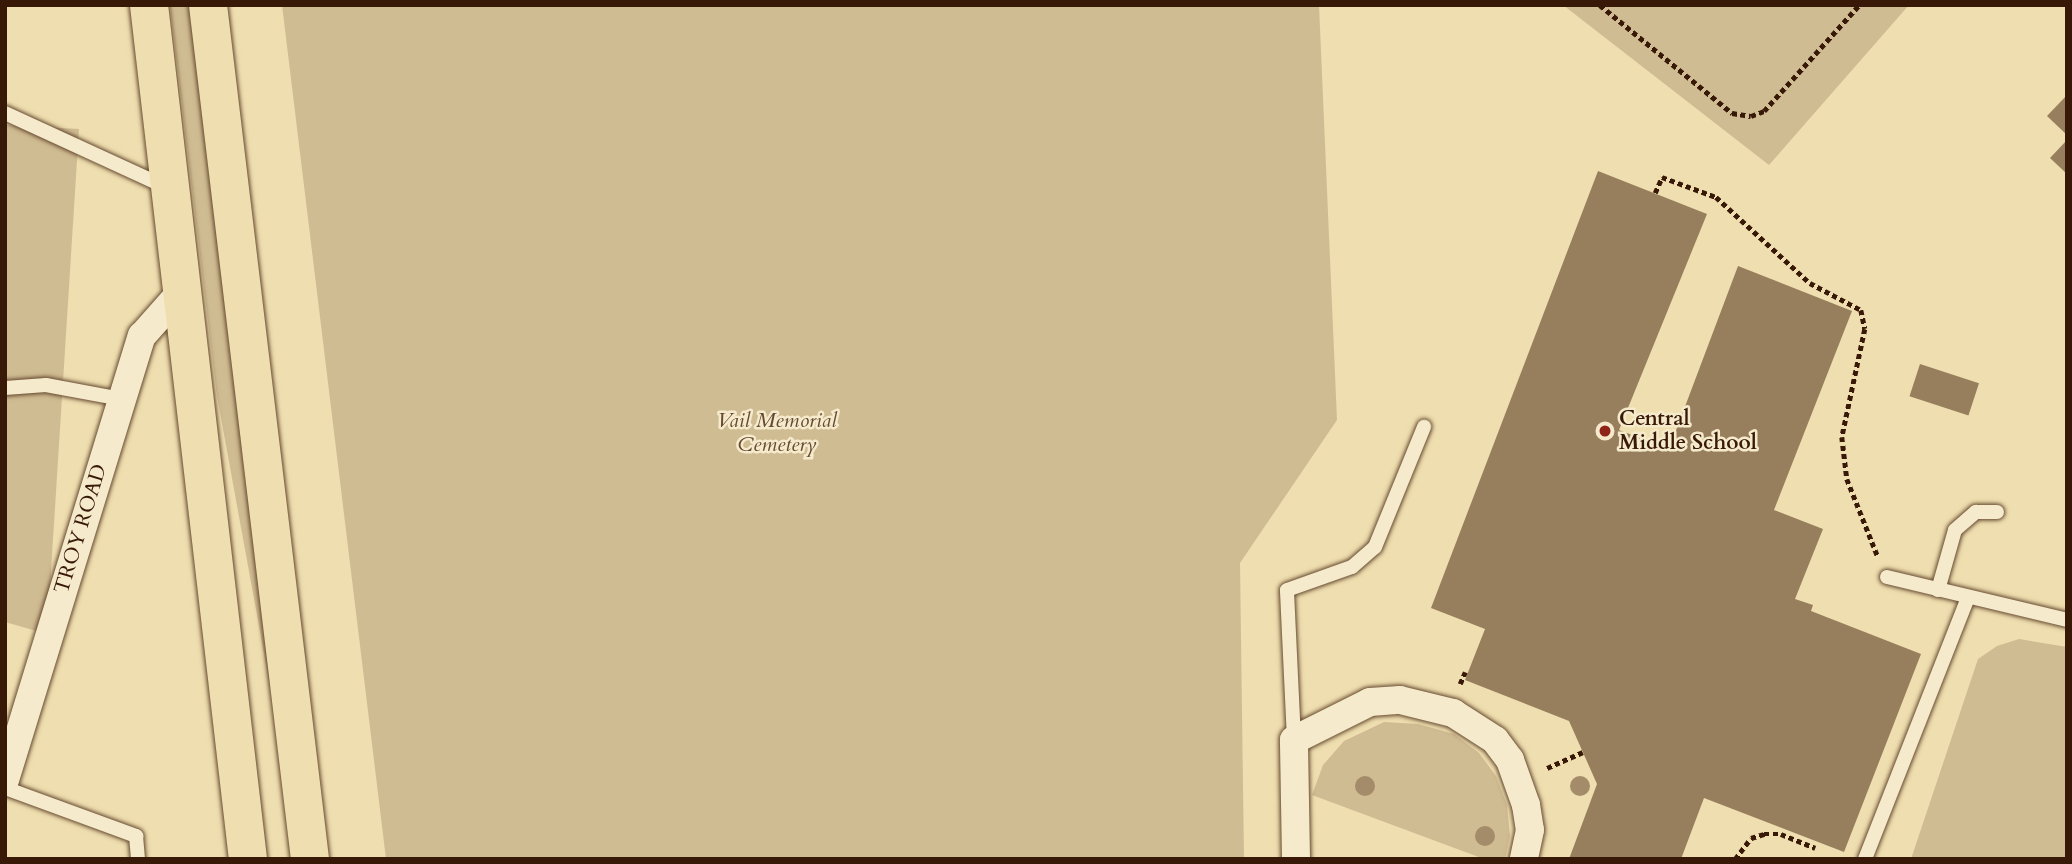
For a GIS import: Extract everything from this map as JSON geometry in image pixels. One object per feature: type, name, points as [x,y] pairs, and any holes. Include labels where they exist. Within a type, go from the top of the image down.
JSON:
[{"type":"highway","points":[[149,5],[218,574],[248,859]]},
{"type":"highway","points":[[208,5],[310,859]]},
{"type":"highway","points":[[218,574],[263,756],[274,859]]},
{"type":"street","name":"TROY ROAD","points":[[5,780],[142,336],[182,291]]},
{"type":"street","points":[[1296,859],[1294,740],[1370,702],[1400,700],[1453,713],[1495,740],[1510,760],[1530,830],[1524,859]]},
{"type":"lane","points":[[5,113],[170,188]]},
{"type":"lane","points":[[5,388],[46,385],[121,399]]},
{"type":"lane","points":[[1294,740],[1287,590],[1352,567],[1375,547],[1424,427]]},
{"type":"lane","points":[[1938,590],[1955,530],[1976,512],[1997,512]]},
{"type":"lane","points":[[1886,577],[2067,620]]},
{"type":"lane","points":[[1865,859],[1968,598]]},
{"type":"lane","points":[[5,788],[136,836],[138,859]]},
{"type":"path","points":[[1600,5],[1732,113],[1751,116],[1764,111],[1859,5]]},
{"type":"path","points":[[1655,193],[1662,177],[1716,197],[1810,283],[1861,310],[1864,329],[1842,437],[1847,479],[1886,577]]},
{"type":"path","points":[[1460,684],[1465,672]]},
{"type":"path","points":[[1547,768],[1583,752]]},
{"type":"path","points":[[1735,859],[1751,838],[1764,834],[1781,834],[1815,848]]},
{"type":"green space","points":[[170,5],[196,5],[271,692],[217,396]]},
{"type":"green space","name":"Vail Memorial Cemetery","points":[[282,5],[1319,5],[1337,420],[1240,563],[1244,859],[386,859]]},
{"type":"green space","points":[[1563,5],[1909,5],[1769,165]]},
{"type":"green space","points":[[5,125],[79,129],[47,634],[5,622]]},
{"type":"green space","points":[[2019,639],[2067,647],[2067,859],[1911,859],[1978,659],[1997,646]]},
{"type":"green space","points":[[1384,722],[1418,724],[1454,734],[1479,753],[1496,776],[1507,805],[1510,836],[1505,859],[1484,859],[1312,795],[1323,765],[1344,741]]},
{"type":"building","points":[[2067,95],[2067,135],[2047,116]]},
{"type":"building","points":[[2067,140],[2067,174],[2050,158]]},
{"type":"building","name":"Central Middle School","points":[[1598,171],[1707,214],[1619,430],[1669,449],[1738,266],[1852,311],[1774,510],[1823,529],[1795,599],[1813,605],[1811,611],[1921,654],[1844,852],[1704,798],[1681,859],[1569,859],[1597,784],[1569,721],[1465,680],[1485,629],[1431,608]]},
{"type":"building","points":[[1920,364],[1979,383],[1968,415],[1909,396]]},
{"type":"place","name":"Central Middle School","points":[[1605,431]]}]
